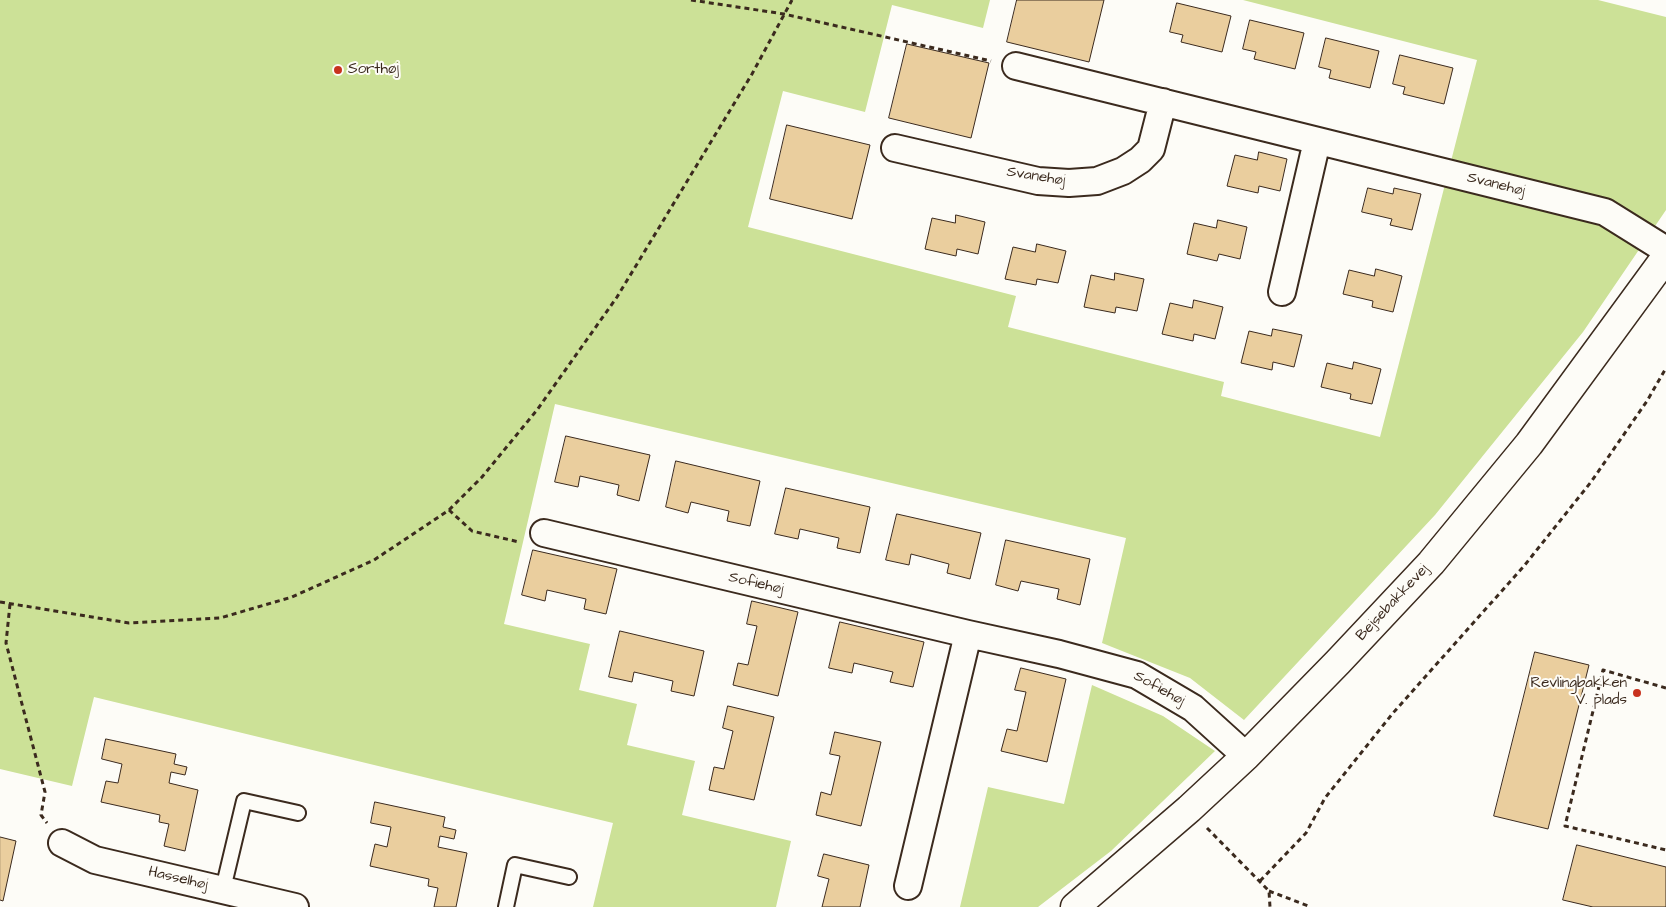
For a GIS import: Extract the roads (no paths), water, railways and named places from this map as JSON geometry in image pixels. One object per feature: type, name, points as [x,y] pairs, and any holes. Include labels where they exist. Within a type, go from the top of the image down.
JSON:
[{"type":"street","name":"Svanehøj","points":[[1016,66],[1605,212],[1666,250]]},
{"type":"street","name":"Svanehøj","points":[[895,148],[1038,181],[1069,183],[1097,181],[1123,171],[1140,160],[1151,149],[1163,102]]},
{"type":"street","points":[[1282,292],[1317,141]]},
{"type":"street","name":"Bejsebakkevej","points":[[1075,907],[1189,809],[1246,756],[1431,563],[1529,444],[1666,257]]},
{"type":"street","name":"Sofiehøj","points":[[544,533],[1059,654],[1137,675],[1193,708],[1246,756]]},
{"type":"street","points":[[908,886],[968,634]]},
{"type":"street","name":"Hasselhøj","points":[[62,843],[95,860],[295,907]]},
{"type":"lane","points":[[223,889],[244,801],[298,813]]},
{"type":"lane","points":[[506,907],[515,865],[568,877]]},
{"type":"place","name":"Sorthøj","points":[[338,70]]},
{"type":"place","name":"Revlingbakken V. plads","points":[[1637,693]]}]
